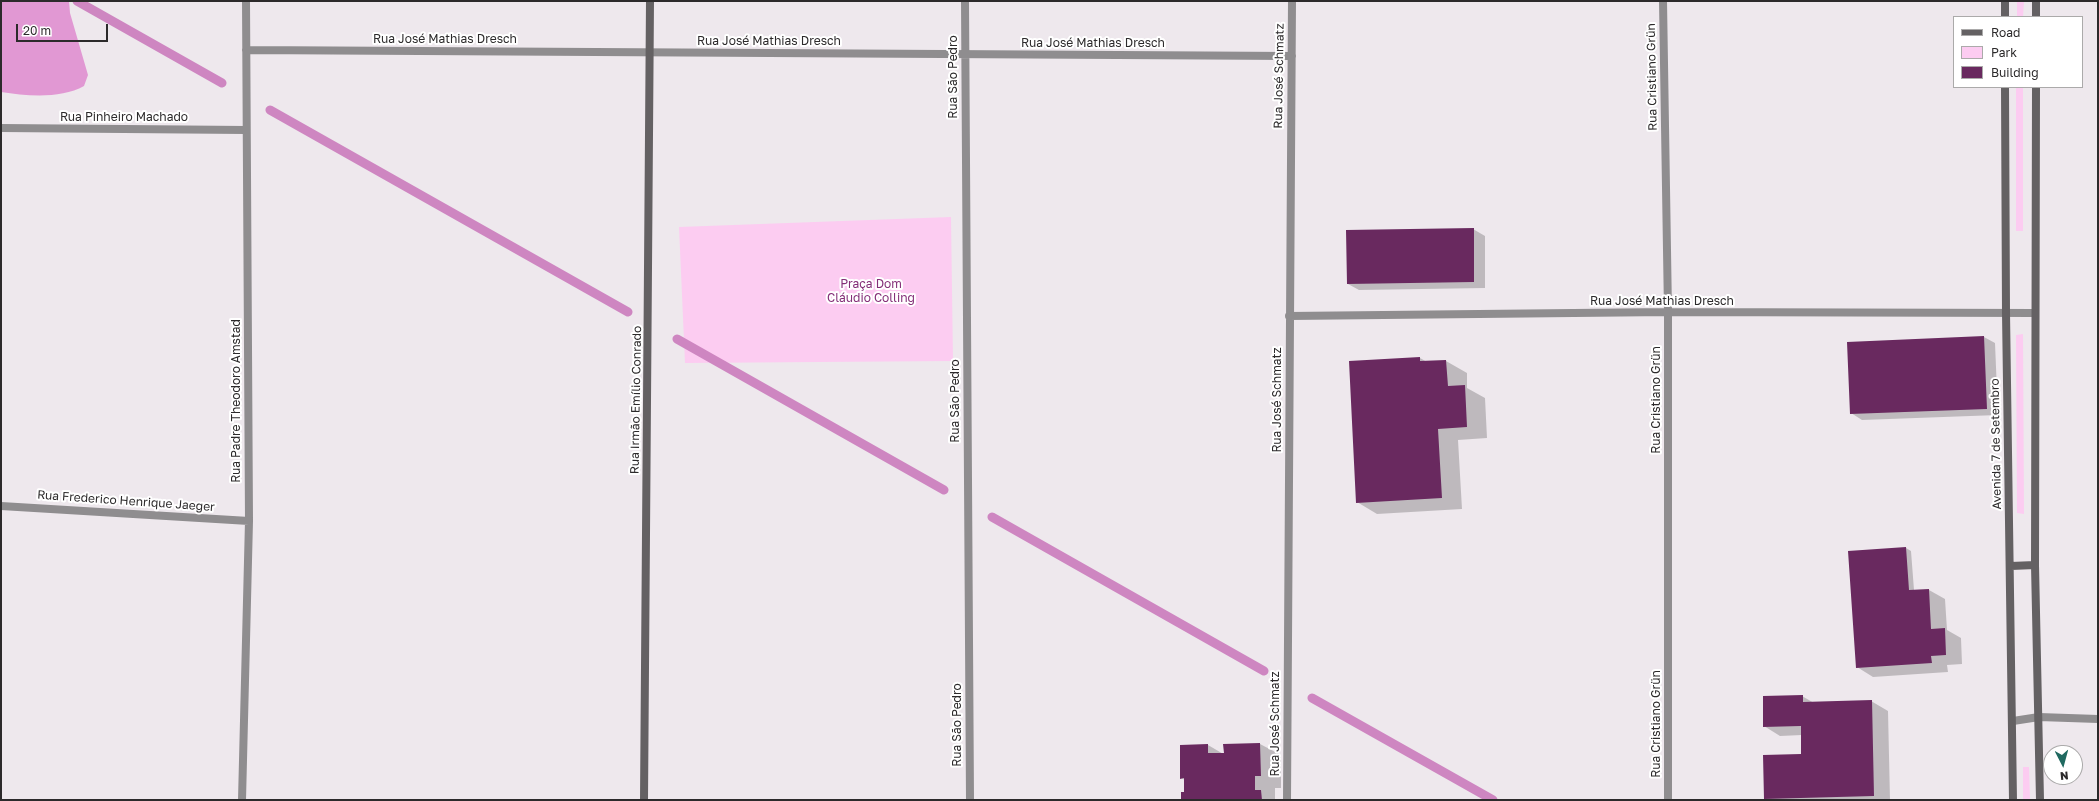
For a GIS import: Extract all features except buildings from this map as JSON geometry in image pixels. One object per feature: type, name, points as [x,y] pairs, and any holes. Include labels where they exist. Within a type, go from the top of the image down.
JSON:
[{"type":"main road","name":"Rua Irmão Emílio Conrado","points":[[644,800],[650,1]]},
{"type":"main road","points":[[2005,1],[2005,16]]},
{"type":"main road","points":[[2036,1],[2036,16]]},
{"type":"main road","name":"Avenida 7 de Setembro","points":[[2005,88],[2006,313],[2011,566],[2013,800]]},
{"type":"main road","points":[[2036,88],[2034,313],[2040,800]]},
{"type":"main road","points":[[2011,566],[2036,565]]},
{"type":"street","name":"Rua Padre Theodoro Amstad","points":[[242,800],[249,521],[246,1]]},
{"type":"street","name":"Rua São Pedro","points":[[965,1],[970,800]]},
{"type":"street","name":"Rua José Schmatz","points":[[1287,800],[1292,1]]},
{"type":"street","name":"Rua Cristiano Grün","points":[[1663,1],[1668,312],[1668,800]]},
{"type":"street","name":"Rua José Mathias Dresch","points":[[246,50],[1292,56]]},
{"type":"street","name":"Rua Pinheiro Machado","points":[[1,128],[246,130]]},
{"type":"street","name":"Rua José Mathias Dresch","points":[[1289,316],[1668,312],[2034,313]]},
{"type":"street","name":"Rua Frederico Henrique Jaeger","points":[[1,506],[249,521]]},
{"type":"street","points":[[2013,721],[2039,717],[2098,719]]},
{"type":"green space","points":[[2017,1],[2024,1],[2023,16],[2017,16]]},
{"type":"green space","points":[[2016,88],[2023,88],[2023,231],[2016,231]]},
{"type":"green space","name":"Praça Dom Cláudio Colling","points":[[951,217],[953,361],[685,363],[679,227]]},
{"type":"green space","points":[[2023,334],[2024,514],[2017,513],[2016,335]]},
{"type":"green space","points":[[2023,767],[2029,767],[2030,800],[2023,800]]},
{"type":"shaded area","points":[[1,1],[69,1],[70,13],[88,75],[84,86],[65,93],[54,95],[22,95],[1,92]]},
{"type":"waterway","points":[[77,1],[222,83]]},
{"type":"waterway","points":[[270,110],[628,312]]},
{"type":"waterway","points":[[677,339],[944,490]]},
{"type":"waterway","points":[[992,517],[1264,671]]},
{"type":"waterway","points":[[1312,698],[1493,800]]}]
